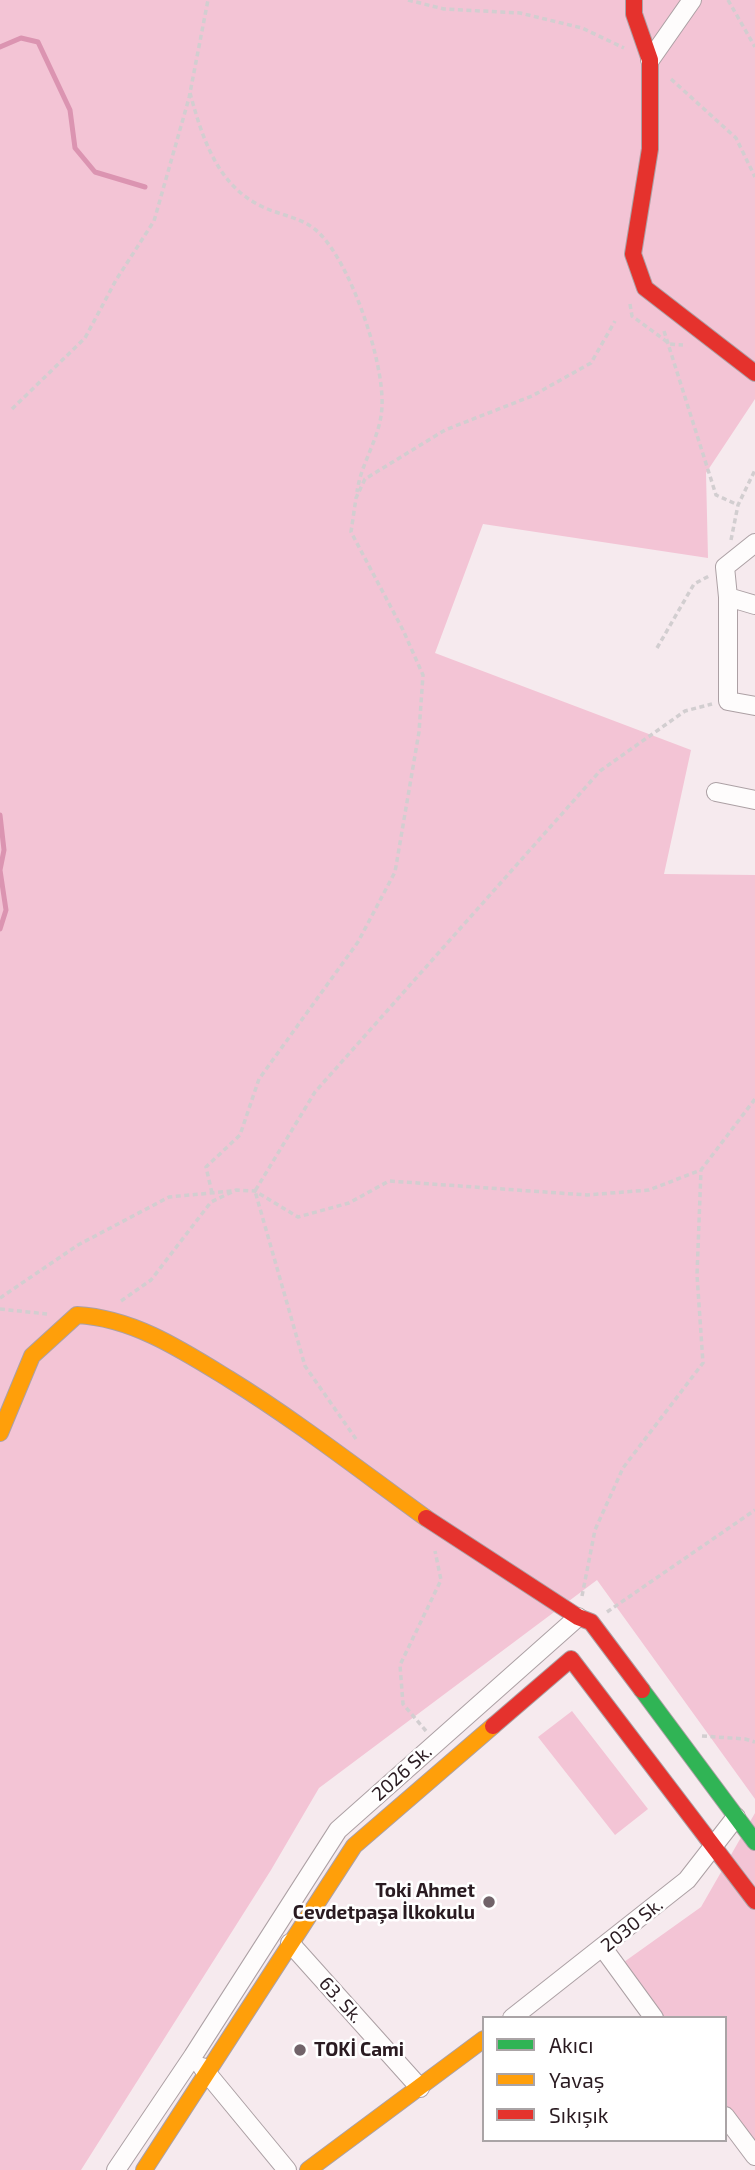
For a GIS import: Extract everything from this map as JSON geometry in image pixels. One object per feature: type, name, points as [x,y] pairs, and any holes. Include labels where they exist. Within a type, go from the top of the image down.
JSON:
[{"type":"street","points":[[634,0],[634,14],[650,60],[650,149],[633,254],[645,288],[755,373]]},
{"type":"street","points":[[650,60],[692,0]]},
{"type":"street","points":[[755,543],[725,567],[728,597],[728,701],[755,706]]},
{"type":"street","points":[[728,597],[755,605]]},
{"type":"street","points":[[716,792],[755,800]]},
{"type":"street","points":[[0,1433],[32,1356],[76,1315],[99,1316],[170,1342],[271,1405],[428,1520],[585,1620],[675,1734],[755,1842]]},
{"type":"street","name":"2026 Sk.","points":[[116,2170],[193,2056],[338,1830],[436,1743],[585,1620]]},
{"type":"street","name":"2026 Sk.","points":[[145,2170],[354,1846],[571,1659],[714,1845]]},
{"type":"street","name":"2030 Sk.","points":[[515,2016],[687,1880],[736,1817]]},
{"type":"street","points":[[714,1845],[755,1901]]},
{"type":"street","name":"63. Sk.","points":[[290,1943],[420,2088]]},
{"type":"street","points":[[603,1948],[653,2016]]},
{"type":"street","points":[[308,2170],[482,2041]]},
{"type":"street","points":[[193,2056],[287,2170]]},
{"type":"street","points":[[727,2119],[755,2156]]},
{"type":"path","points":[[12,409],[85,338],[117,280],[155,221],[190,93],[208,0]]},
{"type":"path","points":[[408,0],[444,9],[520,13],[582,28],[650,60],[736,138],[755,177]]},
{"type":"path","points":[[728,0],[755,47]]},
{"type":"path","points":[[190,93],[208,151],[235,189],[261,206],[299,219],[319,233],[347,274],[367,326],[379,369],[382,407],[376,440],[358,481],[351,533],[403,630],[422,675],[419,732],[395,872],[358,942],[259,1079],[240,1135],[206,1167],[212,1193]]},
{"type":"path","points":[[356,498],[365,479],[445,430],[531,396],[591,363],[615,321]]},
{"type":"path","points":[[660,321],[670,344],[716,495],[738,505]]},
{"type":"path","points":[[657,648],[694,584],[725,567],[738,505],[755,470]]},
{"type":"path","points":[[357,1441],[305,1366],[255,1191],[315,1092],[600,771],[685,711],[728,701]]},
{"type":"path","points":[[0,1298],[78,1245],[169,1197],[236,1190],[255,1191],[298,1217],[349,1203],[389,1181],[587,1195],[649,1190],[701,1170],[755,1099]]},
{"type":"path","points":[[585,1620],[595,1530],[623,1468],[703,1363],[697,1275],[701,1170]]},
{"type":"path","points":[[99,1316],[151,1280],[211,1202],[236,1190]]},
{"type":"path","points":[[0,1309],[76,1315]]},
{"type":"path","points":[[585,1620],[755,1510]]},
{"type":"path","points":[[428,1520],[441,1580],[400,1665],[402,1704],[436,1743]]},
{"type":"path","points":[[675,1734],[755,1742]]},
{"type":"shaded area","points":[[0,0],[755,0],[755,399],[706,473],[708,558],[483,524],[435,653],[691,750],[664,874],[755,875],[755,1799],[597,1580],[319,1788],[271,1870],[81,2170],[0,2170]]},
{"type":"shaded area","points":[[572,1711],[648,1809],[615,1835],[538,1737]]},
{"type":"shaded area","points":[[755,1813],[755,2156],[727,2119],[727,2016],[653,2016],[617,1967],[701,1907]]},
{"type":"waterway","points":[[0,47],[21,38],[38,42],[70,110],[75,148],[95,172],[145,187]]},
{"type":"waterway","points":[[0,815],[4,850],[0,870],[6,910],[0,929]]},
{"type":"traffic: fast","points":[[642,1690],[755,1842]]},
{"type":"traffic: slow","points":[[0,1433],[32,1356],[77,1315],[98,1317],[156,1337],[211,1368],[304,1429],[426,1518]]},
{"type":"traffic: slow","points":[[144,2170],[354,1846],[493,1726]]},
{"type":"traffic: slow","points":[[308,2170],[482,2040]]},
{"type":"traffic: jam","points":[[634,0],[634,14],[650,60],[650,149],[633,254],[645,288],[755,373]]},
{"type":"traffic: jam","points":[[426,1518],[578,1617],[591,1622],[642,1690]]},
{"type":"traffic: jam","points":[[493,1726],[571,1659],[755,1901]]},
{"type":"place","name":"Toki Ahmet Cevdetpaşa İlkokulu","points":[[489,1902]]},
{"type":"place","name":"TOKİ Cami","points":[[300,2050]]}]
